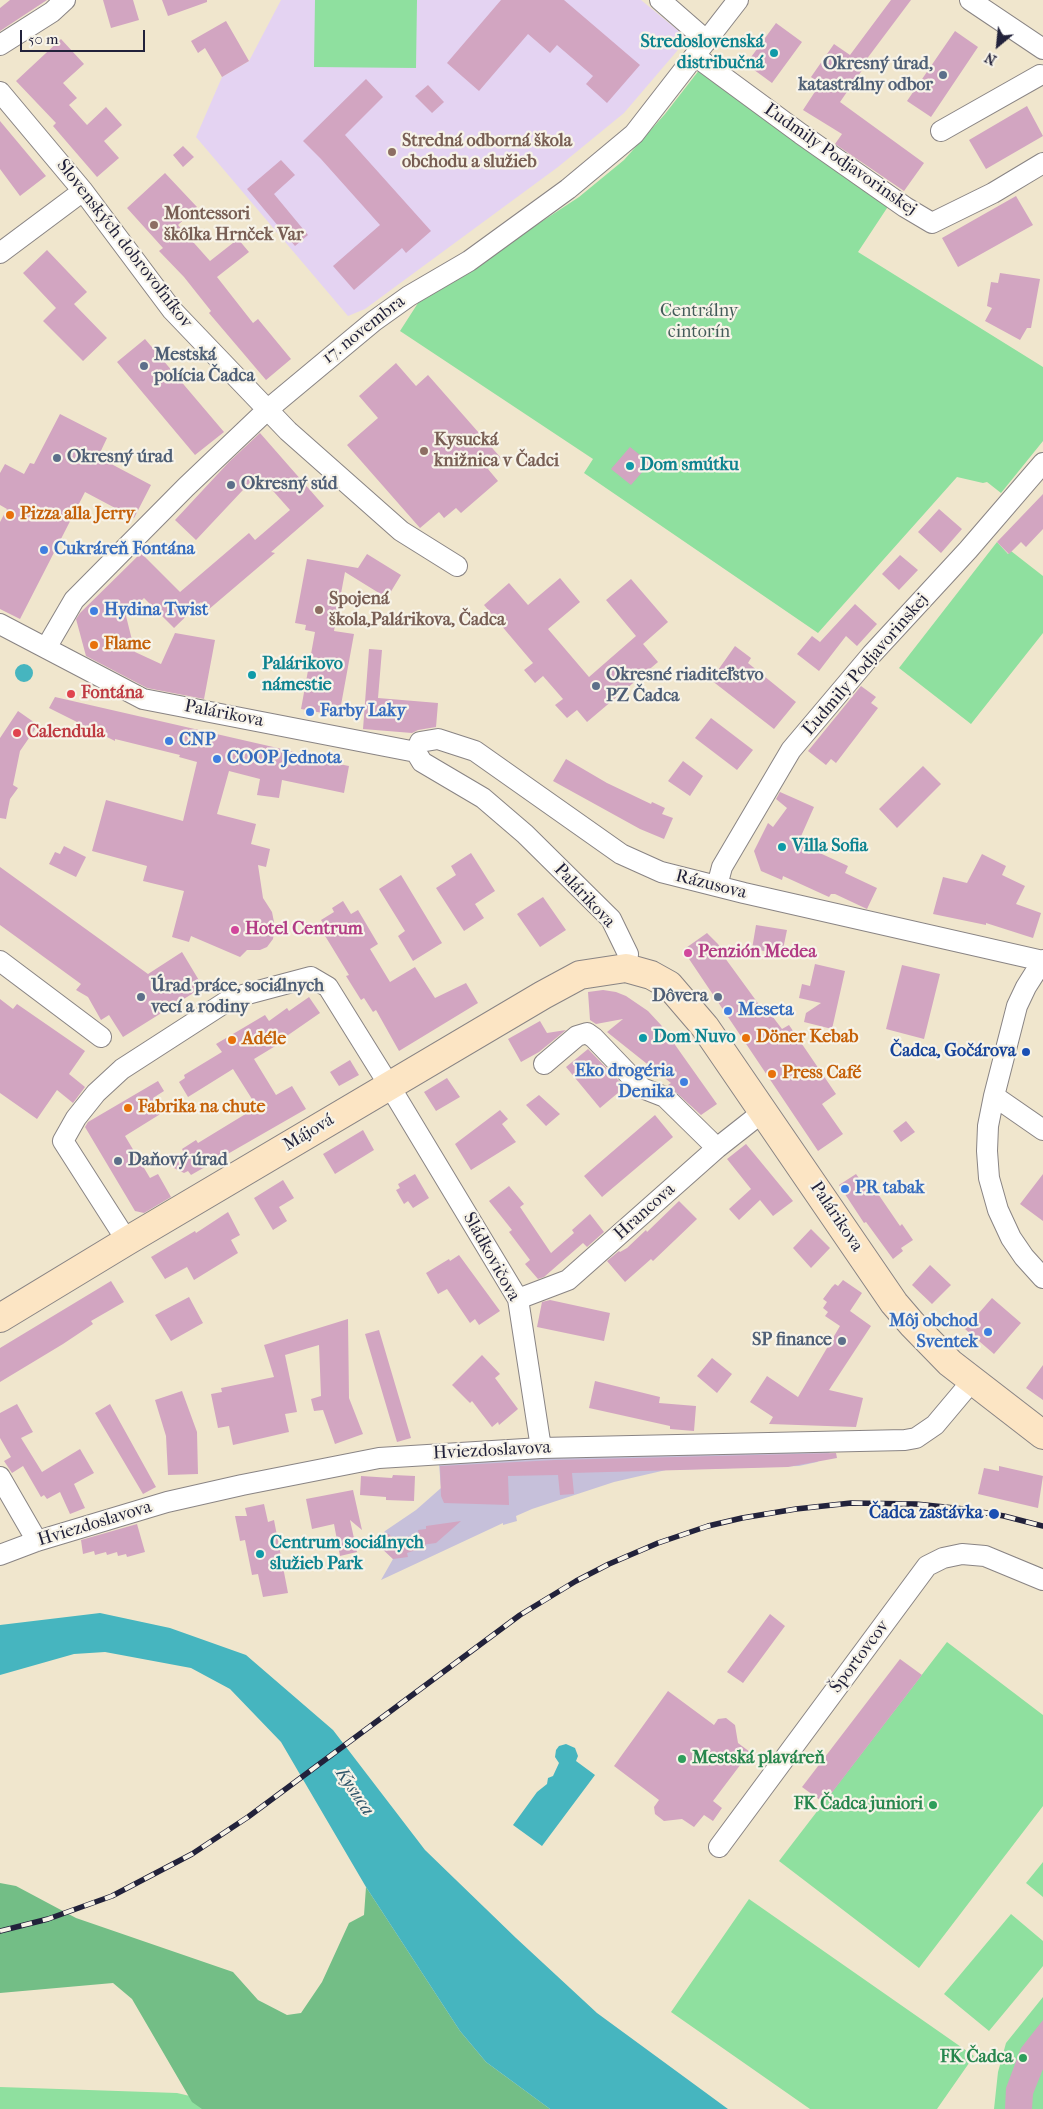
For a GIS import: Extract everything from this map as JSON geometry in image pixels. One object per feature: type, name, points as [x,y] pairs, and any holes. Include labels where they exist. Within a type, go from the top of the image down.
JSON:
[{"type":"main road","name":"Májová","points":[[0,1318],[508,1014],[580,975],[615,968],[626,968]]},
{"type":"main road","name":"Palárikova","points":[[626,968],[651,975],[669,986],[705,1027],[894,1303],[932,1346],[972,1381],[1043,1435]]},
{"type":"street","points":[[0,45],[52,12],[65,0]]},
{"type":"street","points":[[660,0],[701,48]]},
{"type":"street","name":"17. novembra","points":[[46,648],[74,600],[179,494],[267,410],[374,321],[409,296],[468,262],[568,188],[634,134],[738,0]]},
{"type":"street","points":[[970,0],[1043,49]]},
{"type":"street","name":"Ľudmily Podjavorinskej","points":[[701,48],[801,134],[905,207],[932,223],[993,193],[1043,163]]},
{"type":"street","points":[[941,131],[1042,74]]},
{"type":"street","name":"Slovenských dobrovoľníkov","points":[[0,92],[83,191],[172,310],[267,410],[288,431],[401,531],[457,566]]},
{"type":"street","points":[[0,253],[83,191]]},
{"type":"street","name":"Ľudmily Podjavorinskej","points":[[717,886],[722,866],[791,750],[872,654],[968,550],[1043,463]]},
{"type":"street","name":"Palárikova","points":[[0,624],[144,699],[416,752],[422,762],[482,798],[525,834],[611,919],[628,954],[626,968]]},
{"type":"street","name":"Rázusova","points":[[416,752],[420,742],[438,739],[474,751],[621,854],[661,872],[1043,961]]},
{"type":"street","points":[[0,961],[102,1037]]},
{"type":"street","points":[[1043,961],[1026,987],[1017,1006],[994,1096],[988,1126],[987,1151],[989,1178],[998,1210],[1015,1244],[1043,1278]]},
{"type":"street","name":"Sládkovičova","points":[[127,1241],[63,1141],[76,1118],[96,1093],[122,1069],[232,998],[311,977],[328,987],[390,1085],[518,1299],[541,1448]]},
{"type":"street","points":[[544,1064],[577,1036],[586,1033],[594,1038],[642,1088],[665,1097],[717,1148]]},
{"type":"street","points":[[994,1096],[1043,1130]]},
{"type":"street","name":"Hrancova","points":[[518,1299],[568,1280],[717,1148],[764,1112]]},
{"type":"street","name":"Hviezdoslavova","points":[[0,1556],[37,1541],[167,1502],[219,1489],[379,1458],[541,1448],[905,1440],[916,1438],[926,1432],[943,1417],[972,1381]]},
{"type":"street","points":[[0,1477],[37,1541]]},
{"type":"street","name":"Športovcov","points":[[719,1847],[927,1566],[943,1558],[962,1554],[985,1556],[1043,1580]]},
{"type":"shaded area","name":"Stredná odborná škola obchodu a služieb","points":[[281,0],[641,0],[686,37],[677,51],[624,113],[558,167],[365,309],[348,316],[196,137],[222,77],[249,61]]},
{"type":"shaded area","points":[[836,1448],[817,1462],[799,1466],[666,1470],[614,1482],[532,1509],[516,1516],[517,1521],[503,1525],[503,1523],[381,1580],[393,1559],[376,1543],[385,1531],[416,1510],[441,1488],[439,1464],[450,1457]]},
{"type":"green space","points":[[315,0],[417,0],[416,68],[314,67]]},
{"type":"green space","name":"Centrálny cintorín","points":[[700,69],[889,205],[858,252],[1043,367],[1043,441],[1001,493],[987,482],[983,483],[957,477],[818,633],[584,473],[593,459],[400,331],[418,303],[579,197],[624,160],[665,114]]},
{"type":"green space","points":[[997,542],[1008,554],[1011,551],[1043,576],[1043,633],[971,724],[899,668]]},
{"type":"green space","name":"FK Čadca juniori","points":[[947,1642],[1043,1715],[1043,1806],[919,1968],[779,1861]]},
{"type":"green space","points":[[1043,1862],[1043,1897],[1026,1883]]},
{"type":"green space","points":[[0,1883],[16,1886],[76,1918],[233,1972],[258,2000],[287,2015],[301,2013],[322,1982],[349,1923],[364,1915],[366,1887],[460,2031],[486,2062],[550,2109],[202,2109],[192,2102],[132,1999],[113,1983],[0,1993]]},
{"type":"green space","points":[[749,1899],[974,2056],[937,2109],[810,2109],[671,2012]]},
{"type":"green space","points":[[1011,1914],[1043,1941],[1043,1966],[989,2031],[944,1994]]},
{"type":"green space","name":"FK Čadca","points":[[1043,1997],[1043,2109],[994,2109],[998,2072],[1006,2043]]},
{"type":"green space","points":[[0,2087],[177,2093],[246,2109],[0,2109]]},
{"type":"water","points":[[24,664],[32,669],[33,673],[28,681],[24,682],[16,677],[15,673],[20,665]]},
{"type":"water","name":"Kysuca","points":[[100,1613],[170,1628],[246,1655],[333,1730],[425,1850],[516,1938],[597,2013],[728,2109],[550,2109],[486,2062],[460,2031],[366,1887],[281,1742],[230,1689],[191,1668],[105,1652],[74,1654],[0,1675],[0,1625]]},
{"type":"water","points":[[566,1744],[575,1748],[578,1756],[576,1761],[595,1775],[542,1846],[513,1825],[537,1792],[547,1784],[548,1778],[553,1776],[559,1763],[555,1757],[556,1750],[559,1746]]},
{"type":"building","points":[[10,0],[47,0],[0,31],[0,8]]},
{"type":"building","points":[[103,0],[133,0],[139,20],[111,28]]},
{"type":"building","points":[[162,0],[207,0],[207,2],[168,16]]},
{"type":"building","points":[[501,0],[564,0],[640,65],[607,103],[586,84],[593,76],[557,45],[550,53],[528,34],[479,91],[447,63]]},
{"type":"building","points":[[891,0],[911,0],[863,64],[865,66],[840,102],[924,163],[904,191],[835,144],[842,134],[803,110],[820,84],[811,77],[834,44],[850,55]]},
{"type":"building","points":[[226,21],[249,61],[222,77],[205,48],[198,53],[191,41]]},
{"type":"building","name":"Stredoslovenská distribučná","points":[[776,23],[802,42],[772,83],[746,64]]},
{"type":"building","points":[[955,31],[978,47],[931,117],[907,101]]},
{"type":"building","points":[[61,39],[84,64],[63,83],[77,98],[69,105],[87,125],[106,107],[122,125],[104,141],[119,158],[97,177],[53,126],[56,123],[16,81]]},
{"type":"building","points":[[366,79],[383,97],[345,135],[431,231],[406,253],[402,248],[354,290],[333,266],[380,225],[303,141]]},
{"type":"building","points":[[428,85],[444,102],[432,113],[415,96]]},
{"type":"building","points":[[1027,106],[1043,136],[986,169],[969,140]]},
{"type":"building","points":[[0,121],[46,176],[20,196],[0,169]]},
{"type":"building","points":[[183,146],[194,157],[183,167],[173,155]]},
{"type":"building","points":[[281,160],[295,175],[274,194],[308,235],[295,246],[247,189]]},
{"type":"building","points":[[165,173],[197,207],[178,225],[210,261],[238,239],[249,252],[217,277],[253,323],[258,319],[291,359],[266,380],[209,313],[211,311],[184,277],[159,251],[163,248],[127,208]]},
{"type":"building","points":[[1016,196],[1033,225],[958,267],[942,238]]},
{"type":"building","points":[[47,250],[87,292],[74,304],[107,338],[83,361],[43,321],[56,308],[23,273]]},
{"type":"building","points":[[1000,273],[1040,279],[1031,328],[1027,328],[1020,340],[985,321],[992,308],[987,306],[991,282],[998,283]]},
{"type":"building","points":[[145,339],[224,432],[195,455],[117,362]]},
{"type":"building","name":"Kysucká knižnica v Čadci","points":[[396,363],[416,386],[428,375],[501,458],[488,469],[498,481],[461,513],[456,508],[444,518],[439,512],[420,528],[347,445],[378,418],[359,396]]},
{"type":"building","points":[[60,414],[107,438],[98,457],[151,485],[134,518],[85,492],[20,619],[0,609],[0,522],[7,509],[0,505],[0,473],[5,464],[24,474],[30,463],[34,464]]},
{"type":"building","points":[[260,433],[324,506],[271,552],[275,553],[208,610],[201,602],[174,628],[144,598],[126,616],[135,652],[161,664],[175,633],[215,640],[204,699],[147,688],[86,656],[76,619],[141,553],[180,592],[249,533],[255,540],[290,510],[258,474],[196,540],[175,520],[229,462]]},
{"type":"building","name":"Dom smútku","points":[[630,447],[650,463],[631,485],[611,469]]},
{"type":"building","points":[[1043,494],[1043,529],[1026,547],[1021,542],[1009,554],[997,542]]},
{"type":"building","points":[[939,509],[962,529],[941,553],[918,532]]},
{"type":"building","points":[[367,554],[401,575],[387,598],[345,572],[334,631],[354,634],[339,716],[301,709],[315,632],[305,630],[306,625],[295,623],[307,559],[358,568]]},
{"type":"building","points":[[900,555],[918,570],[899,590],[882,574]]},
{"type":"building","points":[[560,578],[580,602],[548,629],[589,677],[636,636],[606,600],[631,579],[668,622],[643,644],[658,662],[587,722],[577,710],[567,718],[555,705],[563,699],[543,676],[535,683],[524,670],[533,663],[484,605],[509,583],[528,605]]},
{"type":"building","points":[[855,604],[877,624],[857,646],[846,636],[819,671],[797,654],[812,636],[820,642]]},
{"type":"building","points":[[735,646],[751,658],[748,663],[796,702],[774,729],[711,680]]},
{"type":"building","points":[[369,649],[382,650],[378,698],[438,703],[436,727],[412,733],[363,729]]},
{"type":"building","points":[[861,686],[876,697],[871,703],[878,708],[836,763],[831,759],[826,765],[808,751]]},
{"type":"building","points":[[55,697],[295,752],[295,754],[324,761],[325,756],[339,759],[339,764],[349,766],[344,793],[282,780],[279,798],[257,795],[260,779],[229,771],[217,814],[256,824],[251,844],[270,849],[266,867],[258,865],[263,898],[272,912],[275,927],[273,939],[267,947],[260,950],[247,950],[240,957],[191,936],[189,942],[172,937],[184,891],[143,881],[147,866],[92,851],[106,800],[183,821],[197,762],[179,757],[180,755],[115,739],[115,741],[49,708]]},
{"type":"building","points":[[18,711],[38,725],[20,751],[13,785],[18,788],[10,799],[6,819],[0,818],[0,738]]},
{"type":"building","points":[[711,718],[753,750],[737,770],[695,738]]},
{"type":"building","points":[[566,759],[607,783],[651,804],[652,802],[665,808],[662,814],[673,818],[664,839],[640,829],[553,781]]},
{"type":"building","points":[[683,761],[703,776],[690,796],[668,781]]},
{"type":"building","points":[[923,766],[941,784],[897,828],[879,809]]},
{"type":"building","name":"Villa Sofia","points":[[780,792],[814,807],[798,843],[848,866],[845,873],[877,888],[867,909],[835,894],[831,894],[829,897],[783,876],[782,880],[761,871],[754,851],[768,823],[773,827],[787,808],[776,799]]},
{"type":"building","points":[[64,846],[86,857],[76,877],[49,864],[55,852],[60,854]]},
{"type":"building","points":[[471,853],[495,891],[475,904],[484,918],[464,931],[436,888],[456,875],[451,866]]},
{"type":"building","points":[[982,854],[1006,866],[1002,875],[1025,886],[1016,904],[1041,913],[1033,938],[986,923],[986,925],[933,914],[943,877],[967,883]]},
{"type":"building","points":[[0,867],[148,974],[182,952],[203,987],[123,1037],[109,1015],[101,1020],[88,997],[76,990],[81,984],[0,925]]},
{"type":"building","points":[[401,875],[442,943],[413,961],[398,936],[405,931],[379,889]]},
{"type":"building","points":[[543,897],[566,930],[540,947],[517,914]]},
{"type":"building","points":[[343,901],[351,914],[358,910],[378,944],[370,949],[390,982],[415,967],[435,998],[466,983],[478,1003],[399,1051],[376,1010],[373,1012],[364,998],[361,1000],[346,976],[349,975],[319,926],[323,923],[321,920],[334,912],[332,908]]},
{"type":"building","points":[[756,925],[787,930],[782,954],[752,949]]},
{"type":"building","points":[[707,933],[718,944],[725,958],[760,1006],[763,1004],[782,1029],[789,1025],[836,1094],[822,1104],[843,1134],[818,1151],[683,950]]},
{"type":"building","points":[[815,964],[845,971],[832,1029],[804,1022],[806,1013],[821,1003],[799,998],[802,984],[810,986]]},
{"type":"building","points":[[902,965],[940,974],[924,1039],[886,1029]]},
{"type":"building","name":"Dom Nuvo","points":[[603,990],[626,996],[648,1011],[661,1025],[717,1104],[701,1115],[668,1085],[671,1083],[607,1032],[623,1019],[596,1024],[590,1020],[588,992]]},
{"type":"building","points":[[309,997],[320,1013],[281,1040],[282,1042],[254,1059],[276,1095],[292,1086],[306,1109],[191,1175],[188,1171],[184,1173],[170,1166],[185,1155],[182,1149],[196,1140],[198,1143],[257,1107],[233,1069],[188,1097],[179,1082],[185,1078],[184,1075],[222,1052],[216,1044],[265,1015],[269,1021],[287,1008],[289,1011]]},
{"type":"building","points":[[0,999],[13,1009],[17,1004],[85,1051],[69,1074],[85,1087],[73,1103],[57,1090],[37,1119],[0,1093]]},
{"type":"building","points":[[540,1021],[547,1033],[566,1030],[539,1052],[521,1062],[508,1039]]},
{"type":"building","points":[[588,1049],[625,1087],[600,1108],[566,1067]]},
{"type":"building","points":[[350,1060],[359,1075],[339,1086],[330,1072]]},
{"type":"building","points":[[447,1078],[460,1097],[436,1111],[424,1092]]},
{"type":"building","points":[[158,1081],[164,1091],[153,1098],[162,1113],[125,1136],[150,1178],[158,1174],[171,1197],[144,1213],[135,1211],[85,1127],[88,1122]]},
{"type":"building","points":[[539,1095],[560,1114],[546,1126],[526,1105]]},
{"type":"building","points":[[500,1110],[508,1119],[502,1124],[516,1142],[471,1170],[455,1144]]},
{"type":"building","points":[[655,1115],[673,1137],[602,1197],[584,1176]]},
{"type":"building","points":[[906,1121],[915,1132],[901,1142],[893,1131]]},
{"type":"building","points":[[363,1130],[374,1150],[335,1174],[323,1154]]},
{"type":"building","points":[[746,1144],[793,1201],[773,1216],[760,1200],[739,1220],[729,1209],[751,1189],[727,1159]]},
{"type":"building","points":[[415,1174],[429,1198],[413,1208],[408,1201],[404,1204],[396,1190],[400,1188],[398,1184]]},
{"type":"building","points":[[856,1174],[869,1192],[874,1188],[900,1226],[902,1224],[913,1240],[901,1248],[903,1251],[893,1259],[866,1222],[864,1223],[839,1185]]},
{"type":"building","points":[[1043,1174],[1043,1221],[1020,1204]]},
{"type":"building","points":[[283,1180],[294,1198],[279,1207],[287,1221],[273,1230],[254,1198]]},
{"type":"building","points":[[509,1186],[524,1204],[520,1207],[551,1253],[574,1233],[572,1230],[590,1214],[604,1232],[587,1247],[583,1243],[544,1277],[538,1279],[525,1264],[530,1260],[509,1232],[512,1230],[489,1201]]},
{"type":"building","points":[[679,1201],[697,1219],[653,1261],[651,1259],[625,1282],[607,1261],[619,1251],[627,1248],[646,1230],[647,1232]]},
{"type":"building","points":[[228,1212],[240,1235],[231,1240],[238,1253],[194,1280],[187,1267],[165,1279],[151,1257],[195,1231],[196,1233]]},
{"type":"building","points":[[811,1229],[830,1248],[811,1268],[793,1248]]},
{"type":"building","points":[[459,1255],[500,1311],[479,1325],[475,1319],[470,1323],[447,1289],[438,1294],[426,1273]]},
{"type":"building","points":[[930,1265],[951,1285],[932,1304],[912,1285]]},
{"type":"building","points":[[843,1280],[862,1293],[850,1311],[871,1326],[829,1390],[863,1398],[856,1427],[769,1424],[773,1417],[750,1402],[767,1376],[798,1397],[840,1326],[825,1316],[828,1312],[823,1308],[827,1302],[823,1299],[835,1284],[838,1286]]},
{"type":"building","points":[[111,1281],[124,1302],[91,1321],[93,1324],[63,1344],[0,1382],[0,1348]]},
{"type":"building","points":[[189,1297],[203,1323],[171,1341],[155,1315]]},
{"type":"building","points":[[992,1298],[1021,1323],[994,1354],[965,1329]]},
{"type":"building","points":[[550,1300],[610,1313],[604,1341],[537,1327],[542,1302]]},
{"type":"building","points":[[348,1319],[349,1398],[363,1434],[335,1444],[323,1410],[314,1411],[311,1399],[321,1396],[319,1345],[285,1355],[297,1412],[285,1414],[289,1432],[233,1445],[229,1426],[218,1428],[211,1394],[222,1392],[221,1388],[274,1377],[264,1345]]},
{"type":"building","points":[[379,1330],[411,1438],[397,1442],[365,1334]]},
{"type":"building","points":[[482,1355],[500,1374],[495,1378],[518,1409],[499,1425],[498,1422],[492,1427],[472,1401],[470,1403],[452,1385]]},
{"type":"building","points":[[712,1358],[732,1374],[717,1393],[697,1376]]},
{"type":"building","points":[[1043,1365],[1043,1400],[1026,1388]]},
{"type":"building","points":[[595,1381],[660,1397],[659,1403],[696,1406],[694,1431],[670,1429],[670,1426],[589,1408]]},
{"type":"building","points":[[182,1391],[197,1432],[198,1474],[168,1475],[166,1436],[155,1400]]},
{"type":"building","points":[[17,1404],[33,1432],[21,1438],[42,1472],[80,1449],[94,1473],[74,1484],[85,1508],[70,1514],[60,1492],[47,1499],[44,1495],[41,1497],[23,1466],[12,1473],[4,1461],[11,1457],[0,1438],[0,1413]]},
{"type":"building","points":[[110,1404],[156,1487],[143,1494],[95,1413]]},
{"type":"building","points":[[836,1453],[837,1458],[788,1467],[572,1473],[574,1494],[560,1495],[558,1475],[508,1476],[509,1505],[444,1503],[441,1496],[440,1466],[555,1460]]},
{"type":"building","name":"Čadca zastávka","points":[[999,1466],[1043,1476],[1038,1508],[978,1494],[984,1468],[999,1471]]},
{"type":"building","points":[[393,1475],[415,1476],[414,1501],[386,1500],[386,1497],[360,1495],[361,1476],[392,1478]]},
{"type":"building","points":[[353,1490],[362,1530],[350,1520],[357,1552],[340,1556],[334,1524],[312,1529],[306,1499]]},
{"type":"building","name":"Centrum sociálnych služieb Park","points":[[264,1504],[268,1522],[274,1520],[288,1593],[263,1597],[258,1574],[252,1575],[245,1540],[240,1541],[235,1516],[247,1516],[245,1508]]},
{"type":"building","points":[[461,1521],[436,1543],[422,1545],[422,1548],[407,1553],[408,1557],[393,1559],[376,1543],[383,1534],[389,1534],[393,1539],[419,1536],[418,1530],[426,1529],[426,1526]]},
{"type":"building","points":[[137,1524],[145,1552],[127,1557],[126,1554],[118,1556],[117,1552],[107,1555],[106,1552],[95,1555],[94,1551],[83,1554],[81,1540]]},
{"type":"building","points":[[770,1614],[785,1626],[743,1683],[727,1672]]},
{"type":"building","points":[[900,1659],[922,1675],[824,1803],[802,1787]]},
{"type":"building","name":"Mestská plaváreň","points":[[668,1691],[714,1725],[718,1719],[726,1718],[735,1725],[738,1743],[750,1752],[713,1801],[722,1808],[713,1821],[704,1815],[694,1827],[682,1819],[664,1821],[655,1814],[654,1807],[659,1800],[614,1766]]},
{"type":"building","points":[[1043,2020],[1043,2069],[1033,2094],[1032,2109],[1005,2109],[1006,2088],[1021,2048]]},
{"type":"railway","points":[[0,1931],[48,1919],[112,1896],[192,1854],[248,1817],[520,1615],[576,1581],[609,1564],[658,1543],[708,1526],[742,1518],[796,1509],[851,1503],[916,1504],[964,1509],[1004,1516],[1043,1526]]},
{"type":"place","name":"Stredoslovenská distribučná","points":[[774,53]]},
{"type":"place","name":"Okresný úrad, katastrálny odbor","points":[[943,75]]},
{"type":"place","name":"Stredná odborná škola obchodu a služieb","points":[[392,152]]},
{"type":"place","name":"Montessori škôlka Hrnček Var","points":[[154,225]]},
{"type":"place","name":"Mestská polícia Čadca","points":[[144,366]]},
{"type":"place","name":"Kysucká knižnica v Čadci","points":[[424,451]]},
{"type":"place","name":"Okresný úrad","points":[[57,458]]},
{"type":"place","name":"Dom smútku","points":[[630,466]]},
{"type":"place","name":"Okresný súd","points":[[231,485]]},
{"type":"place","name":"Pizza alla Jerry","points":[[10,515]]},
{"type":"place","name":"Cukráreň Fontána","points":[[44,550]]},
{"type":"place","name":"Spojená škola,Palárikova, Čadca","points":[[319,610]]},
{"type":"place","name":"Hydina Twist","points":[[94,611]]},
{"type":"place","name":"Flame","points":[[94,645]]},
{"type":"place","name":"Palárikovo námestie","points":[[252,675]]},
{"type":"place","name":"Okresné riaditeľstvo PZ Čadca","points":[[596,686]]},
{"type":"place","name":"Fontána","points":[[71,694]]},
{"type":"place","name":"Farby Laky","points":[[310,712]]},
{"type":"place","name":"Calendula","points":[[17,733]]},
{"type":"place","name":"CNP","points":[[169,741]]},
{"type":"place","name":"COOP Jednota","points":[[217,759]]},
{"type":"place","name":"Villa Sofia","points":[[782,847]]},
{"type":"place","name":"Hotel Centrum","points":[[235,930]]},
{"type":"place","name":"Penzión Medea","points":[[688,953]]},
{"type":"place","name":"Úrad práce, sociálnych vecí a rodiny","points":[[141,997]]},
{"type":"place","name":"Dôvera","points":[[718,997]]},
{"type":"place","name":"Meseta","points":[[728,1011]]},
{"type":"place","name":"Dom Nuvo","points":[[643,1038]]},
{"type":"place","name":"Döner Kebab","points":[[746,1038]]},
{"type":"place","name":"Adéle","points":[[232,1040]]},
{"type":"place","name":"Čadca, Gočárova","points":[[1026,1052]]},
{"type":"place","name":"Press Café","points":[[772,1074]]},
{"type":"place","name":"Eko drogéria Denika","points":[[684,1082]]},
{"type":"place","name":"Fabrika na chute","points":[[128,1108]]},
{"type":"place","name":"Daňový úrad","points":[[118,1161]]},
{"type":"place","name":"PR tabak","points":[[845,1189]]},
{"type":"place","name":"Môj obchod Sventek","points":[[988,1332]]},
{"type":"place","name":"SP finance","points":[[842,1341]]},
{"type":"place","name":"Čadca zastávka","points":[[994,1514]]},
{"type":"place","name":"Centrum sociálnych služieb Park","points":[[260,1554]]},
{"type":"place","name":"Mestská plaváreň","points":[[682,1759]]},
{"type":"place","name":"FK Čadca juniori","points":[[933,1805]]},
{"type":"place","name":"FK Čadca","points":[[1023,2058]]}]
